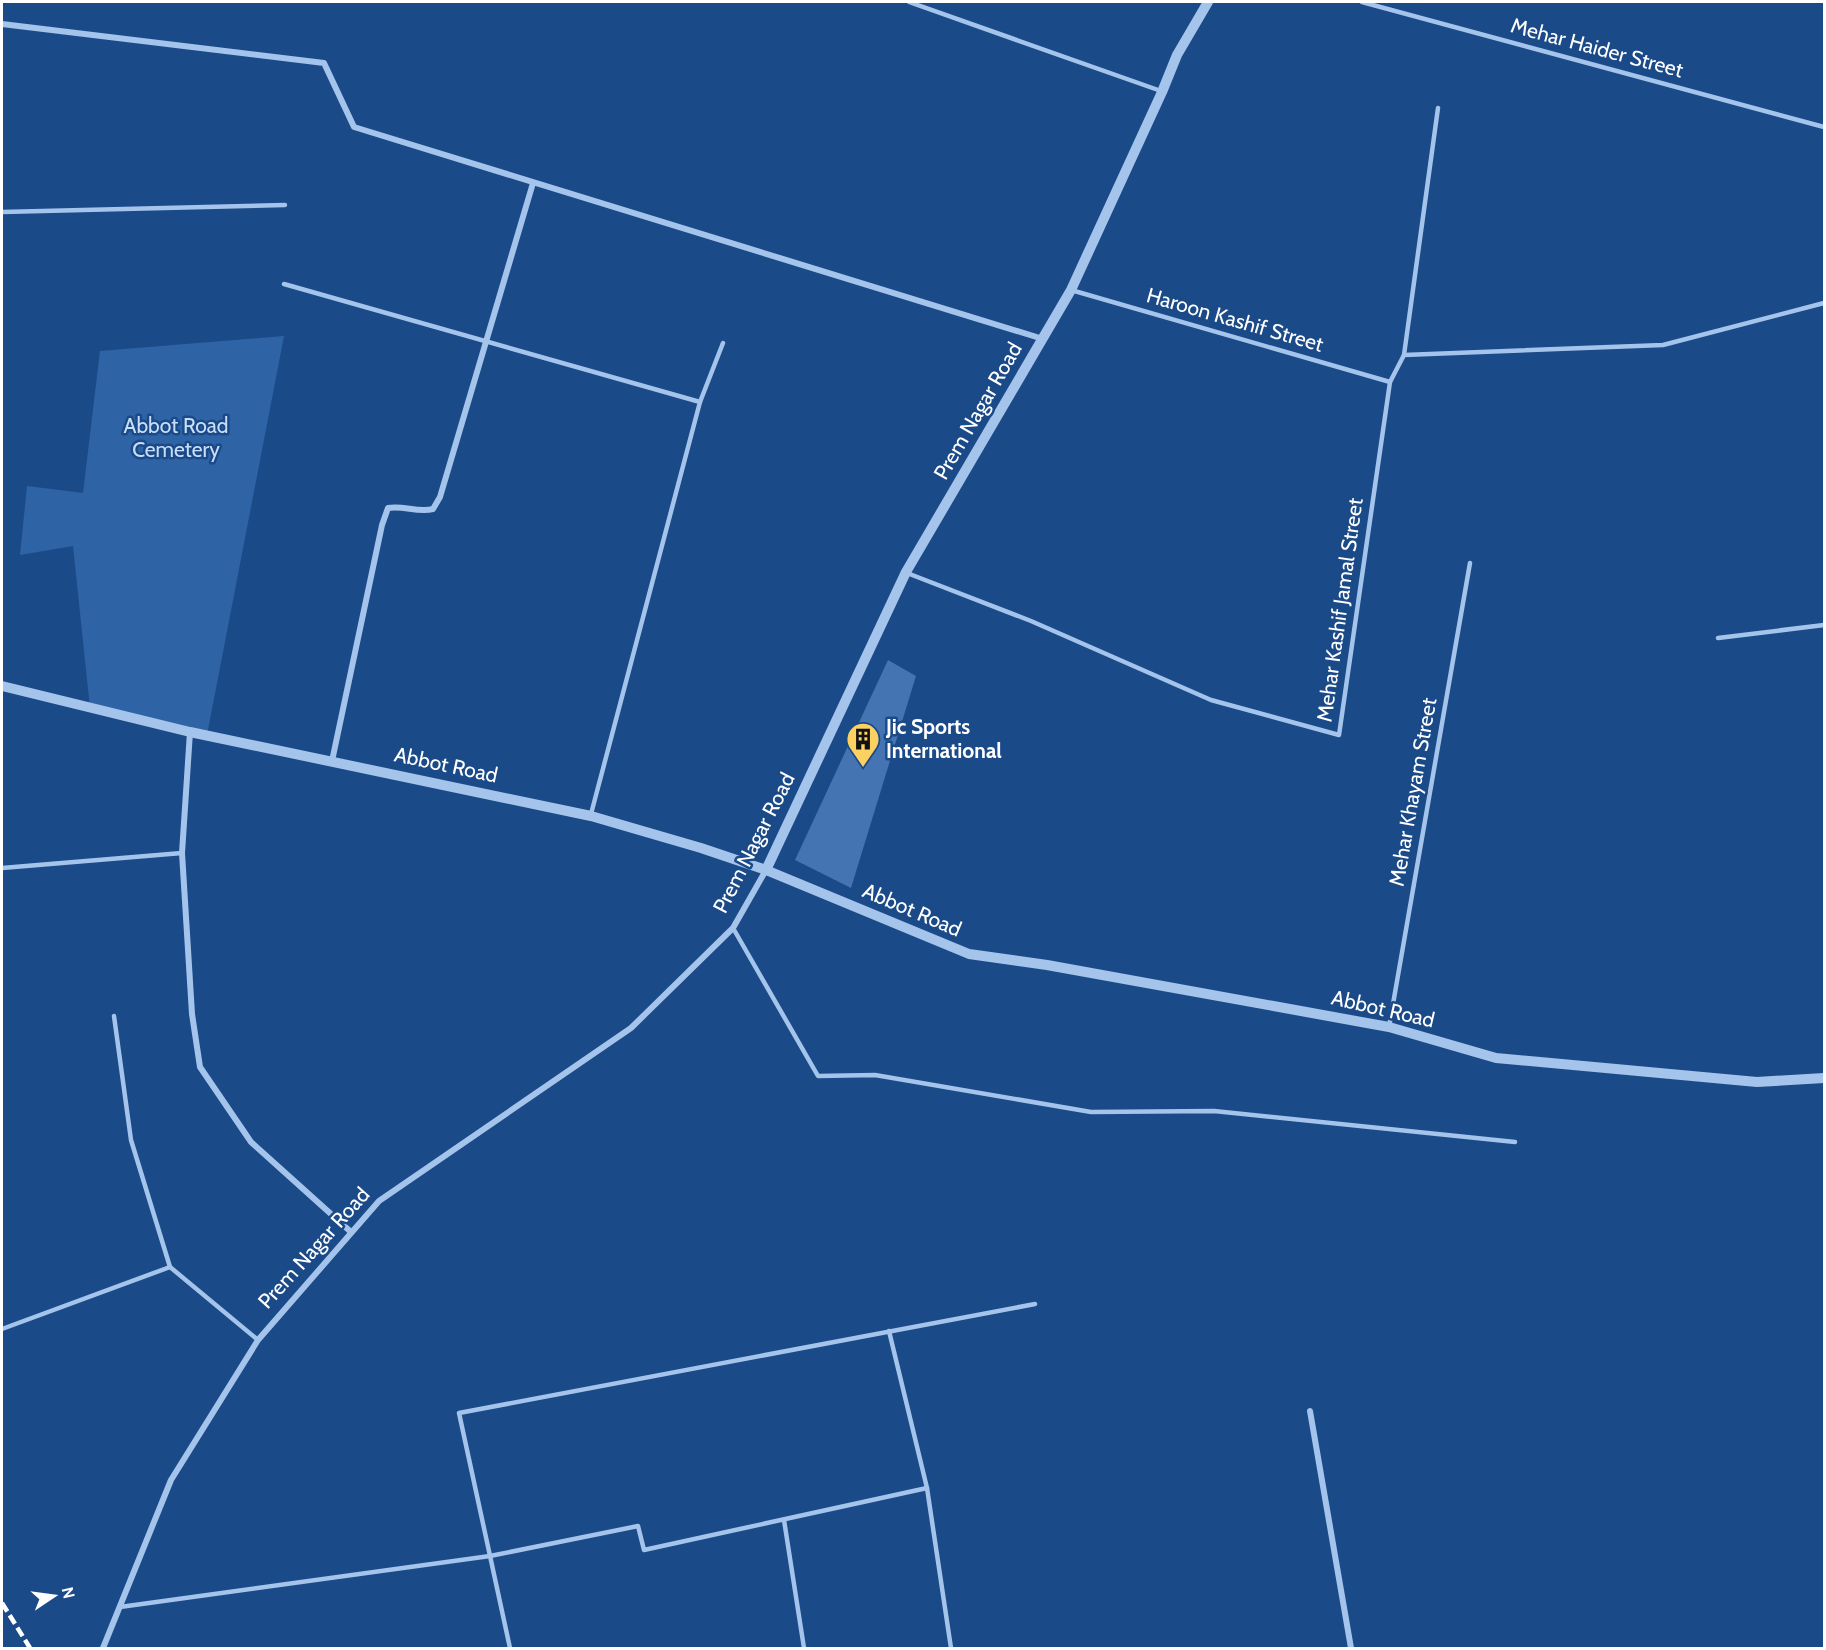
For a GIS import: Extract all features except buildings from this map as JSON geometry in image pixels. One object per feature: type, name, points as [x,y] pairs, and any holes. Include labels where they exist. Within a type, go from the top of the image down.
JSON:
[{"type":"street","name":"Prem Nagar Road","points":[[103,1648],[171,1480],[258,1340],[351,1232],[379,1201],[631,1028],[733,928],[766,870],[906,572],[1071,290],[1177,55],[1208,2]]},
{"type":"street","points":[[2,24],[324,63],[354,128],[1043,339]]},
{"type":"street","points":[[332,761],[382,525],[388,508],[396,506],[423,512],[433,509],[440,497],[533,183]]},
{"type":"street","name":"Abbot Road","points":[[2,686],[190,732],[591,816],[701,848],[766,870],[969,954],[1047,965],[1389,1027],[1496,1058],[1757,1082],[1824,1078]]},
{"type":"street","points":[[190,732],[182,853],[192,1014],[200,1067],[251,1142],[351,1232]]},
{"type":"street","points":[[1310,1411],[1351,1648]]},
{"type":"lane","points":[[909,2],[1162,92]]},
{"type":"lane","name":"Mehar Haider Street","points":[[1362,2],[1824,127]]},
{"type":"lane","name":"Mehar Kashif Jamal Street","points":[[906,572],[1031,621],[1211,700],[1339,735],[1390,382],[1404,355],[1438,108]]},
{"type":"lane","points":[[2,212],[285,205]]},
{"type":"lane","points":[[284,284],[700,402]]},
{"type":"lane","name":"Haroon Kashif Street","points":[[1071,290],[1390,382]]},
{"type":"lane","points":[[1404,355],[1663,345],[1824,303]]},
{"type":"lane","points":[[591,816],[700,402],[723,344]]},
{"type":"lane","name":"Mehar Khayam Street","points":[[1389,1027],[1470,563]]},
{"type":"lane","points":[[1718,638],[1824,625]]},
{"type":"lane","points":[[2,868],[182,853]]},
{"type":"lane","points":[[733,928],[818,1076],[875,1075],[1091,1112],[1214,1111],[1515,1142]]},
{"type":"lane","points":[[114,1016],[131,1140],[170,1267],[258,1340]]},
{"type":"lane","points":[[2,1329],[170,1267]]},
{"type":"lane","points":[[510,1648],[459,1413],[1035,1304]]},
{"type":"lane","points":[[889,1331],[927,1488],[951,1648]]},
{"type":"lane","points":[[120,1606],[490,1556],[638,1526],[644,1550],[927,1488]]},
{"type":"lane","points":[[784,1520],[804,1648]]},
{"type":"green space","name":"Abbot Road Cemetery","points":[[284,336],[207,735],[90,708],[73,546],[20,555],[27,486],[83,493],[100,351]]},
{"type":"railway","points":[[2,1603],[30,1648]]},
{"type":"place","name":"Jic Sports International","points":[[863,768]]}]
